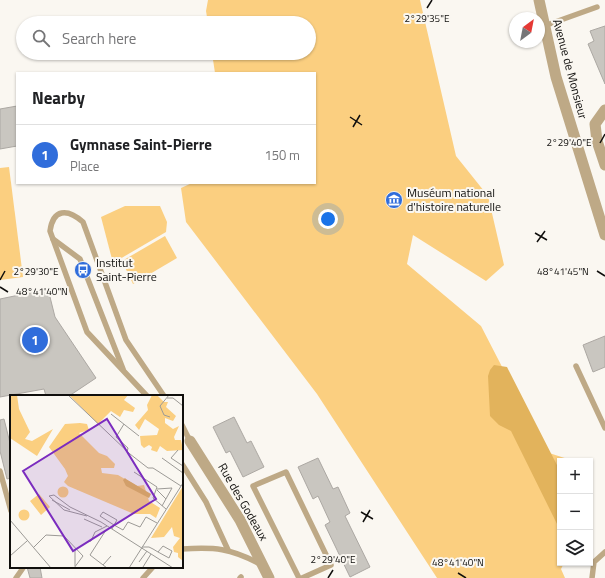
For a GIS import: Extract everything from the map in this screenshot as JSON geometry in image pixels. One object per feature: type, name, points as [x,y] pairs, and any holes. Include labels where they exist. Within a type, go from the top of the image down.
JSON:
[{"type":"street","name":"Avenue de Monsieur","points":[[539,0],[541,12]]},
{"type":"street","name":"Avenue de Monsieur","points":[[545,30],[556,77],[605,235]]},
{"type":"street","points":[[605,110],[595,124],[597,141],[605,165]]},
{"type":"street","name":"Rue des Godeaux","points":[[190,441],[240,520],[269,578]]},
{"type":"lane","points":[[545,26],[597,7]]},
{"type":"lane","points":[[146,395],[87,332],[50,231],[52,221],[56,214],[66,212],[75,215],[82,222],[126,340],[163,395]]},
{"type":"lane","points":[[53,239],[80,259],[124,371]]},
{"type":"lane","points":[[576,366],[605,428]]},
{"type":"lane","name":"Rue des Godeaux","points":[[183,427],[190,441]]},
{"type":"lane","name":"Rue des Godeaux","points":[[183,433],[190,441]]},
{"type":"lane","points":[[183,466],[206,502],[228,550]]},
{"type":"lane","points":[[0,471],[10,507]]},
{"type":"lane","points":[[286,472],[331,565],[301,578],[254,486],[286,472]]},
{"type":"lane","points":[[183,549],[212,547],[228,550],[240,553],[262,565]]},
{"type":"lane","points":[[592,578],[594,562],[605,552]]},
{"type":"lane","points":[[16,578],[22,568]]},
{"type":"lane","points":[[143,578],[151,568]]},
{"type":"shaded area","points":[[208,0],[420,0],[456,156],[488,196],[504,265],[486,281],[413,235],[407,264],[481,326],[546,452],[565,458],[557,458],[557,566],[562,566],[561,569],[565,578],[437,578],[317,394],[186,222],[181,188],[190,184],[316,184],[316,72],[215,72],[213,60],[316,60],[316,16],[207,16]]},
{"type":"shaded area","points":[[9,167],[23,277],[0,280],[0,168]]},
{"type":"shaded area","points":[[125,206],[160,206],[167,222],[166,232],[113,263],[101,217]]},
{"type":"shaded area","points":[[165,236],[177,258],[133,284],[122,261]]},
{"type":"shaded area","points":[[494,365],[507,367],[557,465],[557,524],[511,431],[499,425],[490,416],[488,376]]},
{"type":"building","points":[[605,26],[605,84],[588,44],[594,41],[590,31]]},
{"type":"building","points":[[16,106],[16,146],[0,149],[0,109]]},
{"type":"building","points":[[48,289],[55,317],[96,378],[70,395],[46,395],[44,389],[0,397],[0,299]]},
{"type":"building","points":[[605,336],[605,367],[593,372],[583,345]]},
{"type":"building","points":[[234,417],[247,443],[251,441],[264,467],[243,477],[230,451],[226,453],[213,427]]},
{"type":"building","points":[[4,419],[10,443],[10,478],[7,479],[0,451],[0,420]]},
{"type":"building","points":[[318,458],[333,489],[338,487],[350,513],[345,516],[370,567],[350,577],[325,525],[330,522],[318,496],[313,499],[298,467]]},
{"type":"building","points":[[27,568],[40,568],[42,578],[30,578]]},
{"type":"place","name":"Muséum national d'histoire naturelle","points":[[394,200]]},
{"type":"place","name":"Institut Saint-Pierre","points":[[83,270]]},
{"type":"place","name":"Gymnase Saint-Pierre","points":[[35,340]]}]
